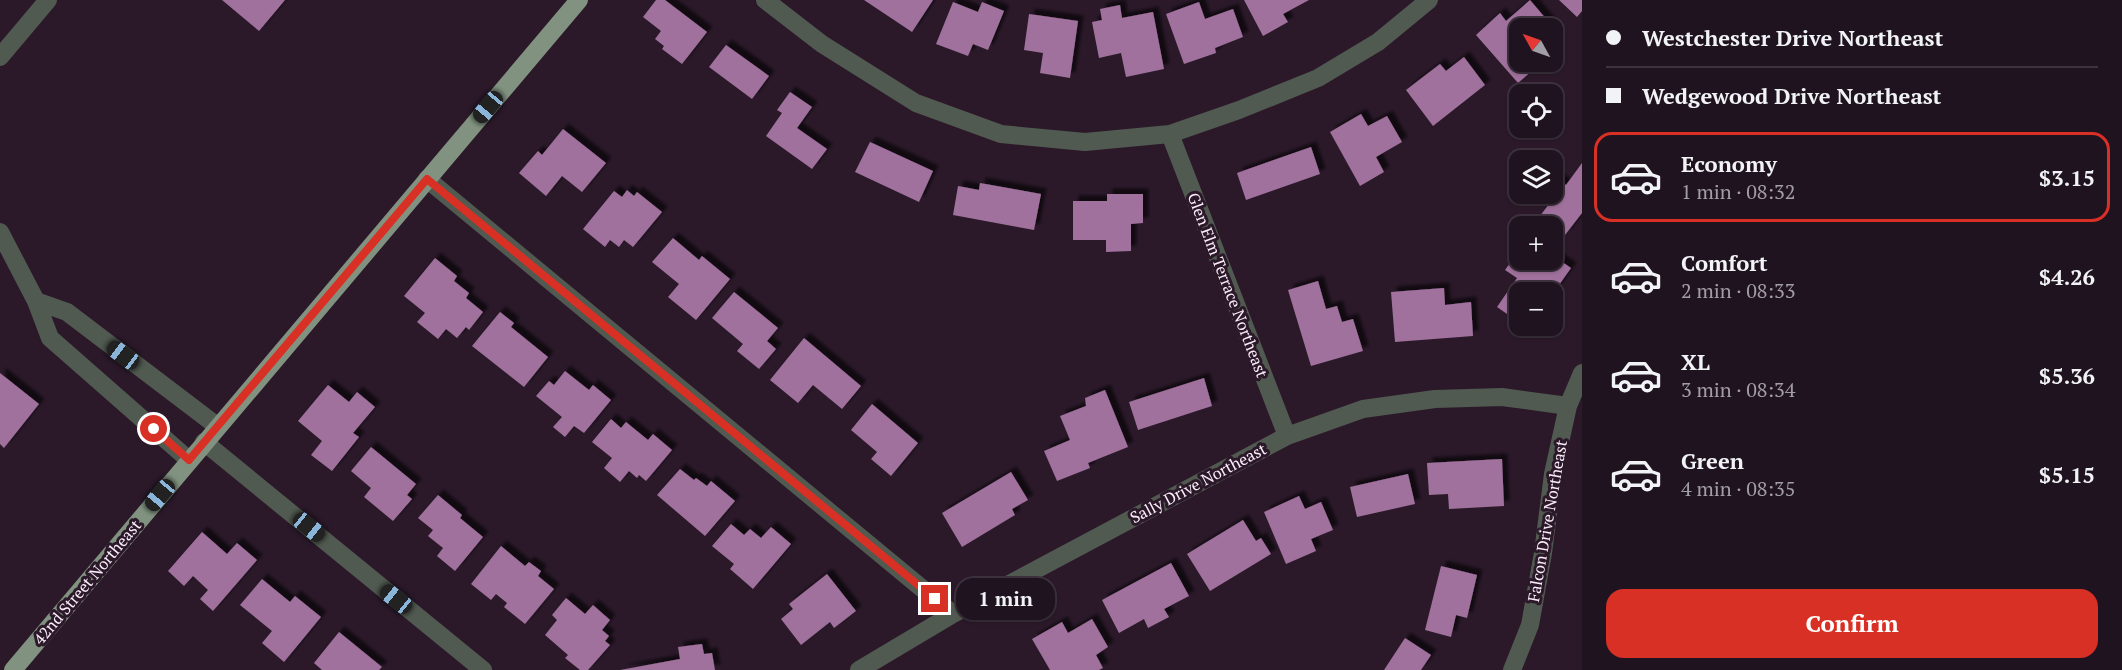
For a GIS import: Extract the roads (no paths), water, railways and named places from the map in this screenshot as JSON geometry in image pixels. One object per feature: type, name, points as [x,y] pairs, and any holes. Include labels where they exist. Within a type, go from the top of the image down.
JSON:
[{"type":"main road","name":"42nd Street Northeast","points":[[14,670],[217,426],[579,0]]},
{"type":"street","points":[[0,57],[48,0]]},
{"type":"street","points":[[765,0],[822,44],[916,103],[1001,134],[1084,142],[1170,134],[1239,110],[1318,78],[1378,42],[1429,0]]},
{"type":"street","name":"Glen Elm Terrace Northeast","points":[[1170,134],[1287,436]]},
{"type":"street","points":[[427,179],[953,614]]},
{"type":"street","points":[[0,232],[36,301],[50,338],[189,460]]},
{"type":"street","points":[[36,301],[67,312],[217,426]]},
{"type":"street","name":"Falcon Drive Northeast","points":[[1512,670],[1530,625],[1543,553],[1553,474],[1568,406],[1582,373]]},
{"type":"street","name":"Sally Drive Northeast","points":[[859,670],[953,614],[1287,436],[1363,409],[1435,399],[1502,397],[1568,406]]},
{"type":"street","points":[[204,442],[483,670]]}]
